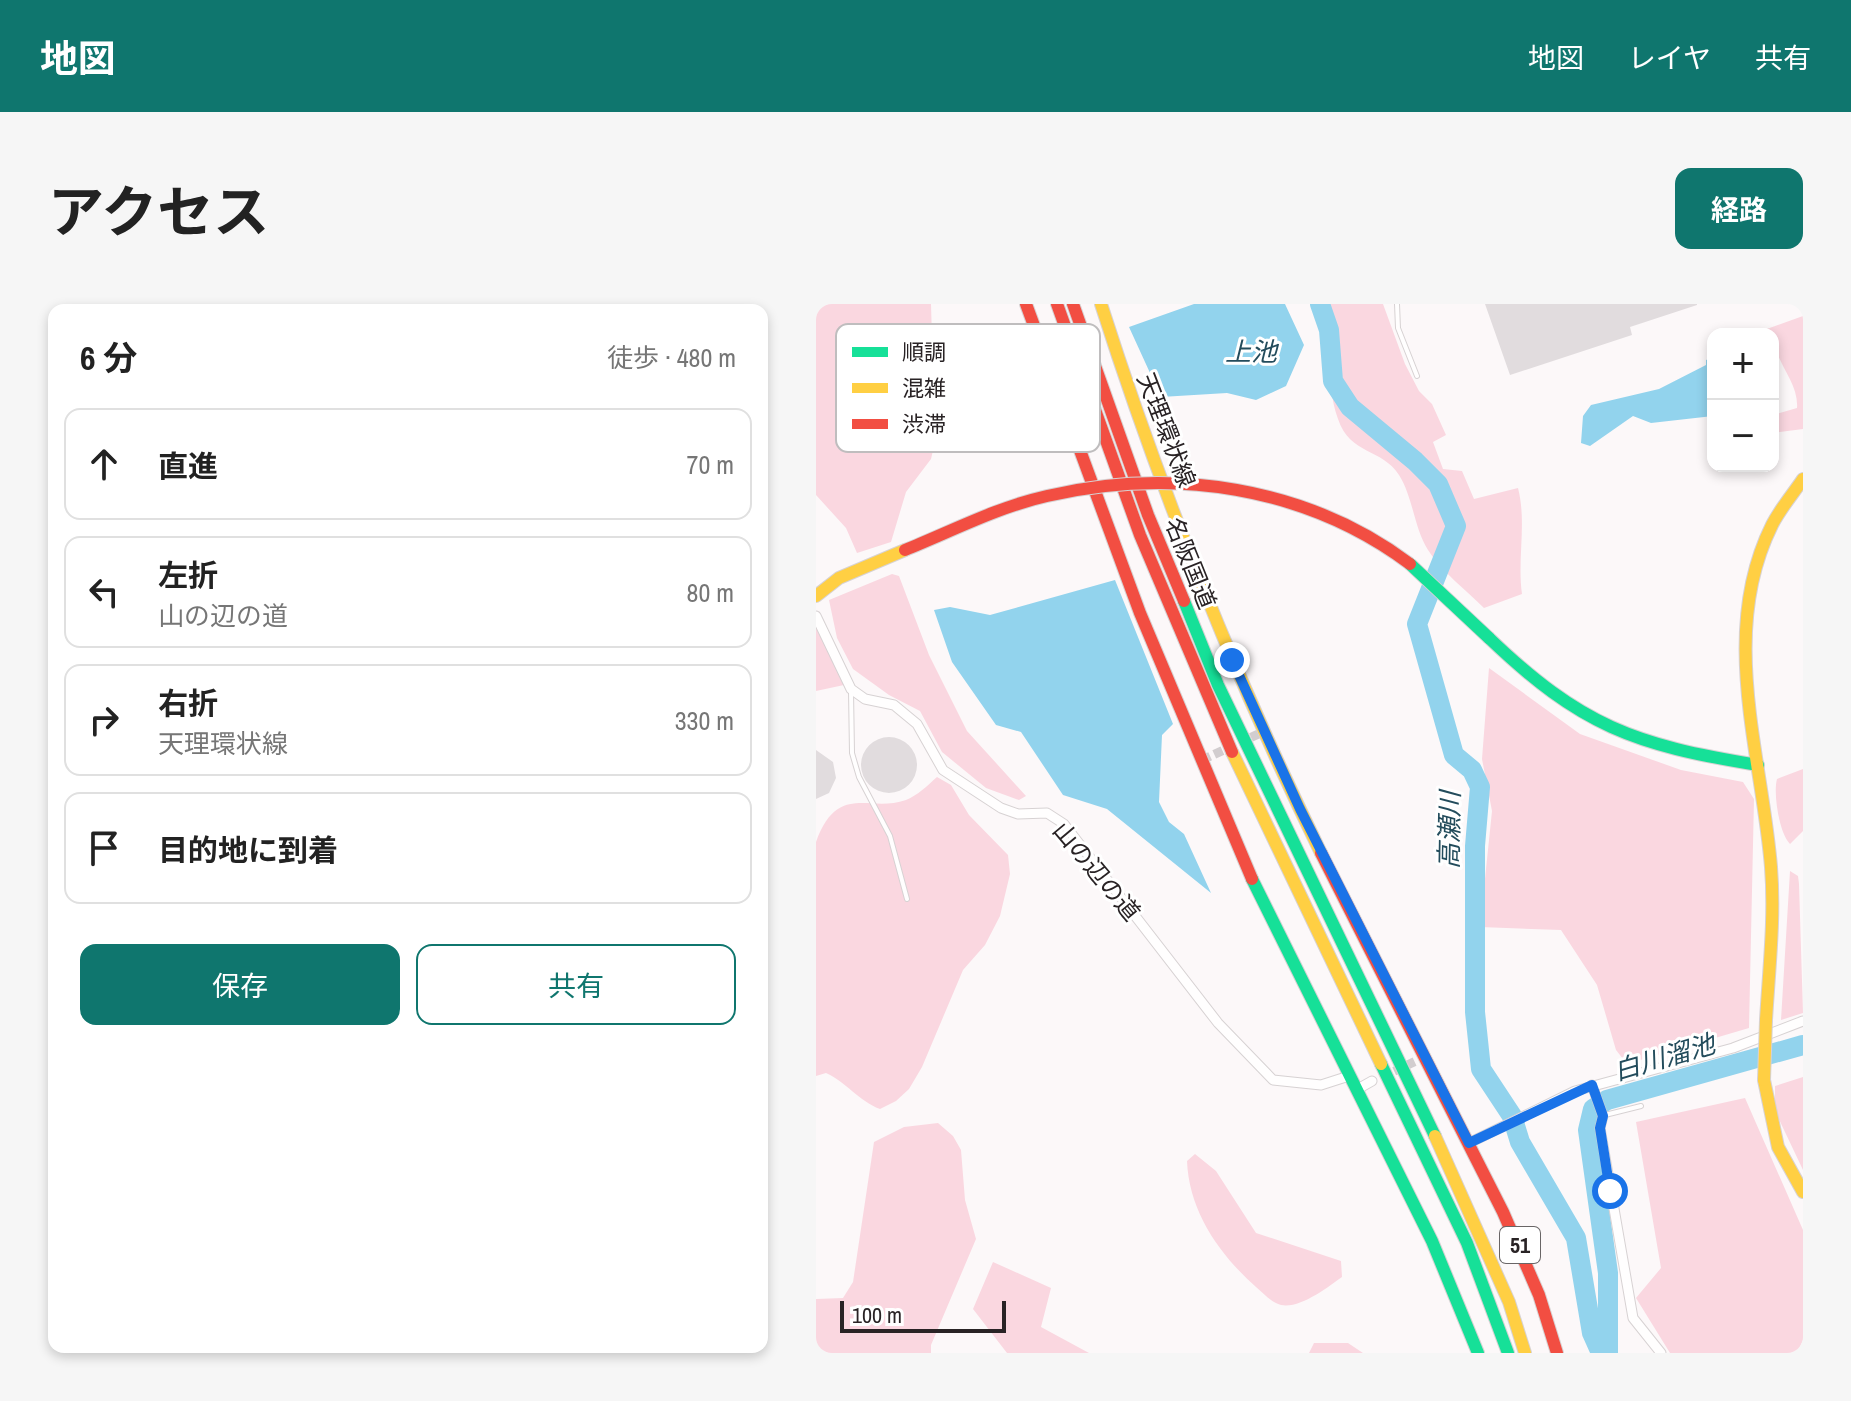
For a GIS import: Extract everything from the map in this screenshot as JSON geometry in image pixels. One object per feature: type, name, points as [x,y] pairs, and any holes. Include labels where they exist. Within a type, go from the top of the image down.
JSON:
[{"type":"main road","points":[[1026,304],[1033,324]]},
{"type":"main road","name":"名阪国道","points":[[1057,304],[1064,324]]},
{"type":"main road","name":"名阪国道","points":[[1073,304],[1080,324]]},
{"type":"main road","name":"天理環状線","points":[[1101,304],[1128,393],[1232,660],[1421,1059],[1510,1223],[1538,1288],[1557,1353]]},
{"type":"main road","name":"名阪国道","points":[[1100,380],[1148,515],[1218,685],[1470,1208],[1509,1302],[1525,1353]]},
{"type":"main road","name":"名阪国道","points":[[1100,427],[1132,518],[1203,691],[1455,1216],[1494,1308],[1505,1353]]},
{"type":"main road","points":[[1078,452],[1202,760],[1270,918],[1426,1229],[1478,1353]]},
{"type":"main road","points":[[816,596],[839,578],[1043,496],[1149,481],[1235,487],[1321,513],[1397,554],[1554,698],[1633,741],[1689,755],[1758,765]]},
{"type":"main road","points":[[1801,484],[1765,539],[1745,618],[1745,681],[1771,870],[1764,1080],[1778,1147],[1803,1192]]},
{"type":"street","points":[[816,616],[851,689]]},
{"type":"street","name":"山の辺の道","points":[[851,689],[865,699],[894,705],[917,724],[943,770],[1001,808],[1018,814],[1047,813],[1064,824],[1218,1023],[1273,1080],[1321,1085],[1349,1076]]},
{"type":"street","points":[[1469,1143],[1592,1085],[1733,1048],[1803,1021]]},
{"type":"street","points":[[1356,1090],[1372,1081]]},
{"type":"street","points":[[1592,1085],[1603,1116],[1600,1128],[1633,1318],[1661,1353]]},
{"type":"lane","points":[[1397,304],[1398,328],[1417,376]]},
{"type":"lane","points":[[851,689],[852,753],[859,777],[890,836],[907,899]]},
{"type":"lane","points":[[1603,1116],[1641,1106]]},
{"type":"shaded area","points":[[816,304],[931,304],[932,324],[836,324],[836,452],[933,452],[931,459],[906,492],[891,542],[857,553],[846,528],[816,495]]},
{"type":"shaded area","points":[[1321,304],[1383,304],[1405,364],[1419,391],[1432,404],[1446,435],[1433,442],[1443,469],[1462,471],[1474,499],[1518,488],[1522,514],[1522,594],[1484,608],[1433,558],[1399,475],[1392,466],[1358,445],[1343,431],[1331,391]]},
{"type":"shaded area","points":[[1803,316],[1803,429],[1779,432],[1779,413],[1797,408],[1797,398],[1779,357],[1779,328],[1770,328]]},
{"type":"shaded area","points":[[892,574],[899,576],[929,655],[967,731],[1026,796],[1019,800],[986,788],[942,752],[920,711],[889,695],[853,669],[837,638],[829,600]]},
{"type":"shaded area","points":[[816,624],[844,685],[816,691]]},
{"type":"shaded area","points":[[1489,668],[1580,734],[1681,770],[1743,782],[1754,799],[1749,1028],[1627,1064],[1616,1050],[1597,985],[1561,930],[1480,927],[1492,811],[1482,759]]},
{"type":"shaded area","points":[[1803,769],[1803,831],[1790,844],[1778,813],[1777,779]]},
{"type":"shaded area","points":[[937,777],[951,785],[969,815],[1008,855],[1010,874],[1000,916],[985,945],[963,970],[922,1067],[909,1089],[896,1101],[880,1109],[826,1073],[816,1076],[816,842],[834,812],[844,806],[906,800]]},
{"type":"shaded area","points":[[1790,871],[1798,876],[1799,884],[1803,1013],[1781,1020]]},
{"type":"shaded area","points":[[1803,1077],[1803,1170],[1775,1111],[1775,1086]]},
{"type":"shaded area","points":[[1745,1098],[1803,1230],[1803,1340],[1797,1353],[1670,1353],[1636,1298],[1661,1268],[1636,1122]]},
{"type":"shaded area","points":[[938,1123],[953,1136],[961,1150],[965,1200],[976,1239],[931,1345],[931,1353],[816,1353],[816,1299],[843,1298],[853,1282],[874,1142],[904,1127]]},
{"type":"shaded area","points":[[1195,1154],[1216,1171],[1256,1233],[1341,1261],[1342,1277],[1297,1304],[1281,1305],[1268,1298],[1230,1261],[1200,1215],[1189,1180],[1187,1161]]},
{"type":"shaded area","points":[[993,1262],[1051,1288],[1041,1327],[1089,1353],[1007,1353],[973,1309]]},
{"type":"shaded area","points":[[1314,1343],[1348,1343],[1363,1353],[1309,1353]]},
{"type":"water","name":"上池","points":[[1194,304],[1285,304],[1304,345],[1286,386],[1256,400],[1227,393],[1161,397],[1129,327]]},
{"type":"water","points":[[1706,360],[1707,417],[1651,423],[1633,416],[1590,446],[1581,443],[1583,416],[1591,405],[1659,389],[1706,365]]},
{"type":"water","points":[[1115,580],[1173,724],[1162,735],[1159,802],[1169,822],[1184,834],[1211,893],[1107,809],[1063,795],[1021,732],[996,725],[952,662],[934,610],[950,607],[990,615]]},
{"type":"building","points":[[1485,304],[1697,305],[1630,327],[1632,335],[1510,375]]},
{"type":"building","points":[[889,737],[909,745],[917,765],[909,785],[889,793],[869,785],[861,765],[869,745]]},
{"type":"building","points":[[816,750],[833,762],[836,778],[829,793],[816,799]]},
{"type":"waterway","name":"高瀬川","points":[[1320,304],[1329,330],[1333,381],[1350,407],[1438,484],[1456,526],[1417,624],[1454,755],[1472,770],[1480,787],[1475,846],[1475,1012],[1481,1069],[1512,1116],[1520,1142],[1576,1238],[1592,1333],[1601,1353]]},
{"type":"waterway","name":"白川溜池","points":[[1608,1353],[1608,1273],[1588,1130],[1593,1109],[1607,1100],[1803,1045]]},
{"type":"tunnel","points":[[1202,760],[1265,731]]},
{"type":"tunnel","points":[[1382,1077],[1416,1061]]},
{"type":"traffic: fast","points":[[1410,564],[1489,638]]},
{"type":"traffic: fast","points":[[1184,601],[1218,685],[1435,1136]]},
{"type":"traffic: fast","points":[[1489,638],[1552,692],[1612,727],[1677,749],[1758,765]]},
{"type":"traffic: fast","points":[[1252,879],[1432,1241],[1478,1353]]},
{"type":"traffic: fast","points":[[1381,1064],[1467,1243],[1508,1353]]},
{"type":"traffic: slow","points":[[1101,304],[1148,444],[1201,582],[1258,719],[1321,853]]},
{"type":"traffic: slow","points":[[1766,1020],[1772,886],[1748,694],[1748,608],[1756,566],[1772,525],[1803,479]]},
{"type":"traffic: slow","points":[[816,596],[839,578],[905,550]]},
{"type":"traffic: slow","points":[[1232,752],[1381,1064]]},
{"type":"traffic: slow","points":[[1764,1080],[1766,1020]]},
{"type":"traffic: slow","points":[[1764,1080],[1778,1147],[1803,1192]]},
{"type":"traffic: slow","points":[[1435,1136],[1509,1302],[1525,1353]]},
{"type":"traffic: jam","points":[[1026,304],[1033,324]]},
{"type":"traffic: jam","points":[[1057,304],[1064,324]]},
{"type":"traffic: jam","points":[[1073,304],[1080,324]]},
{"type":"traffic: jam","points":[[1100,380],[1148,515],[1184,601]]},
{"type":"traffic: jam","points":[[1100,424],[1140,535],[1232,752]]},
{"type":"traffic: jam","points":[[1081,452],[1140,613],[1252,879]]},
{"type":"traffic: jam","points":[[905,550],[993,513],[1047,496],[1094,487],[1142,483],[1189,484],[1236,490],[1327,516],[1370,537],[1410,564]]},
{"type":"traffic: jam","points":[[1321,853],[1503,1212],[1539,1295],[1557,1353]]},
{"type":"route","points":[[1232,660],[1349,910],[1469,1143],[1592,1085],[1603,1116],[1600,1128],[1610,1191]]}]
